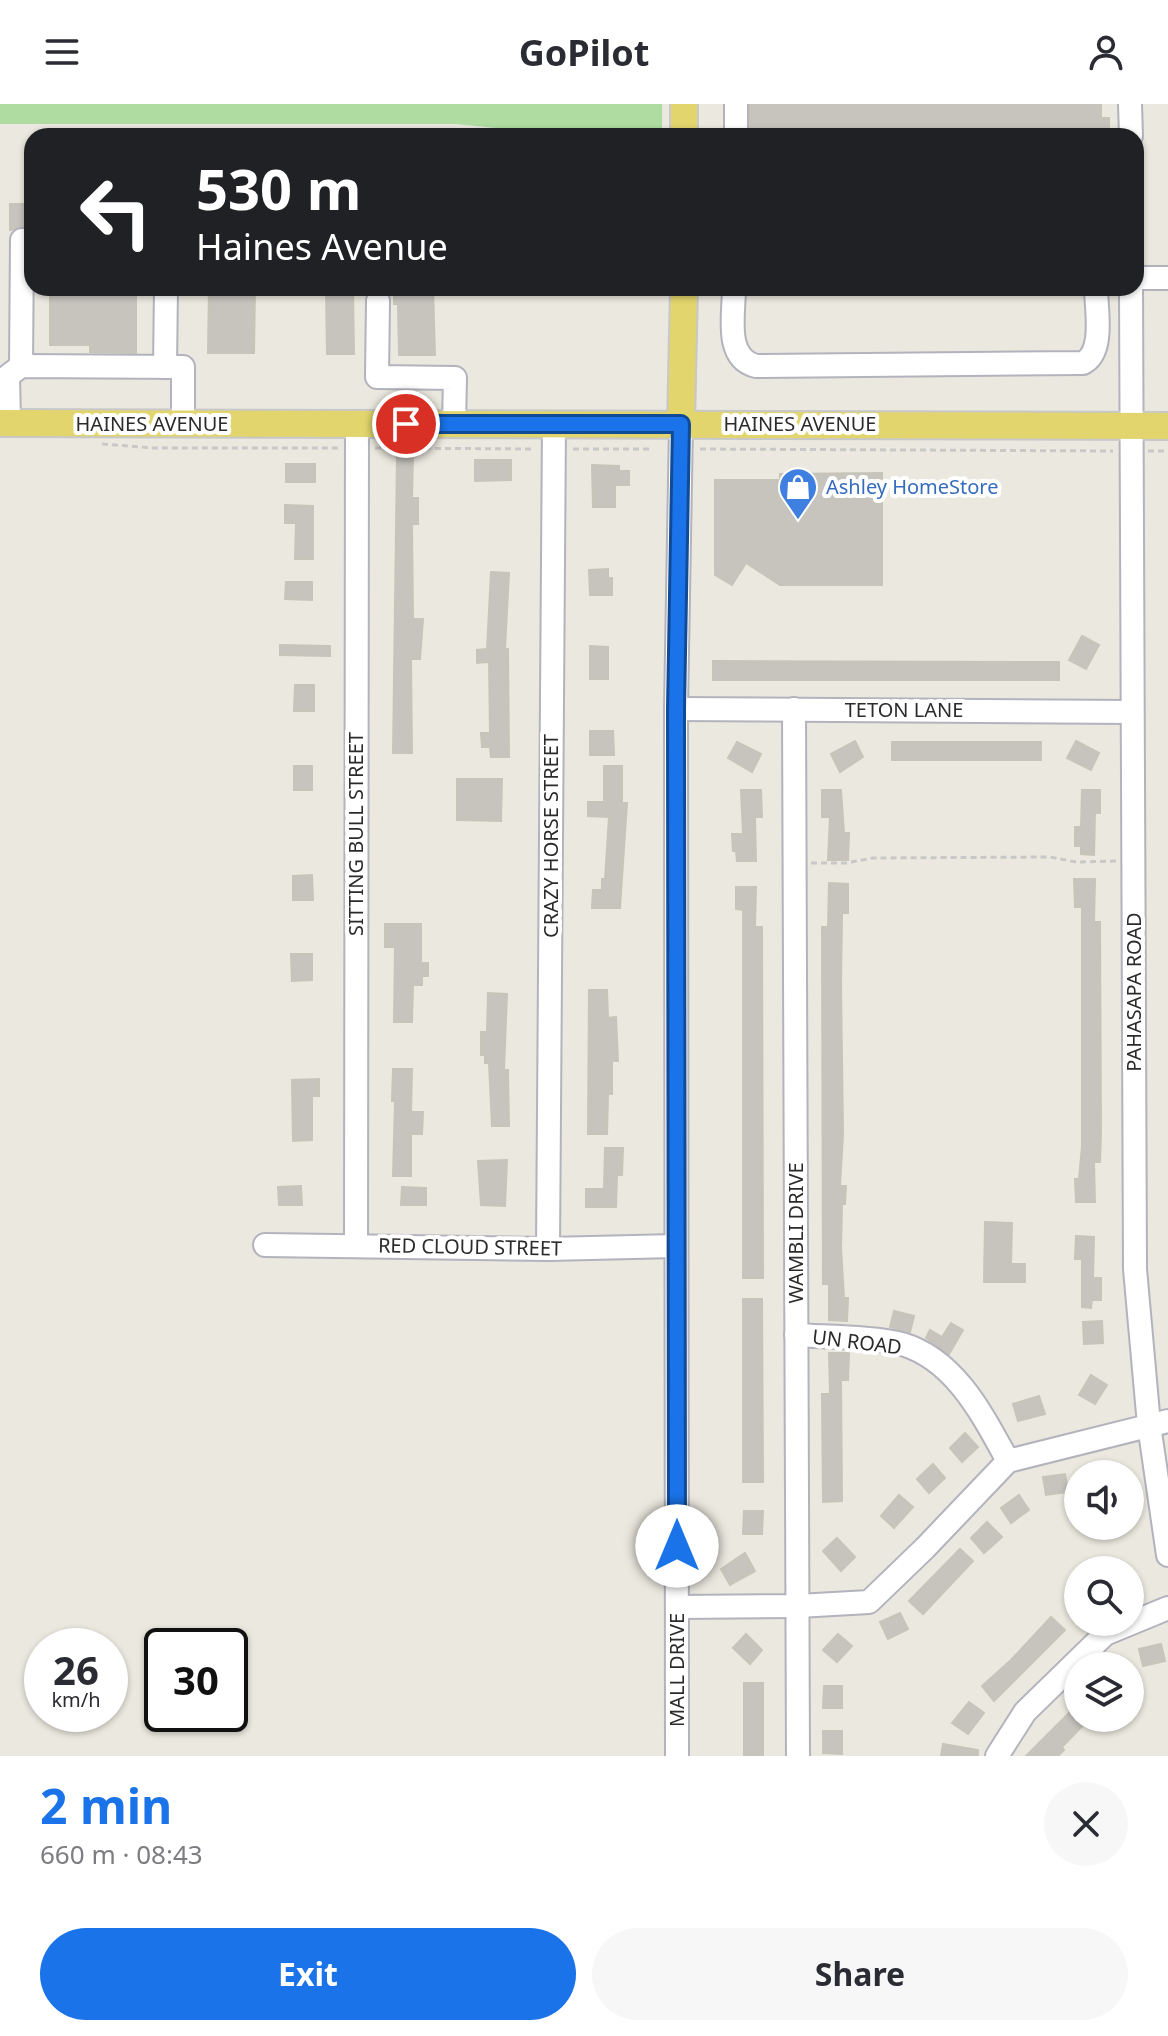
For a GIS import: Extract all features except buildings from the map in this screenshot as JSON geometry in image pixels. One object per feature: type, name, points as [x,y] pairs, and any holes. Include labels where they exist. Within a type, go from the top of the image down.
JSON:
[{"type":"main road","points":[[684,104],[684,128]]},
{"type":"main road","name":"MALL DRIVE","points":[[681,424],[684,296]]},
{"type":"main road","name":"HAINES AVENUE","points":[[4,423],[1168,426]]},
{"type":"street","points":[[736,104],[736,128]]},
{"type":"street","points":[[1130,104],[1131,128]]},
{"type":"street","points":[[21,366],[24,240]]},
{"type":"street","points":[[1144,278],[1168,278]]},
{"type":"street","points":[[165,367],[166,296]]},
{"type":"street","points":[[734,296],[734,343],[737,354],[745,363],[756,366],[1083,363],[1096,350],[1096,296]]},
{"type":"street","name":"PAHASAPA ROAD","points":[[1131,296],[1135,1269],[1158,1423],[1168,1555]]},
{"type":"street","points":[[378,301],[377,377],[455,378],[454,424]]},
{"type":"street","points":[[4,423],[8,376],[21,366],[183,367],[183,424]]},
{"type":"street","name":"SITTING BULL STREET","points":[[356,1245],[357,423]]},
{"type":"street","name":"CRAZY HORSE STREET","points":[[548,1249],[554,424]]},
{"type":"street","name":"MALL DRIVE","points":[[677,1756],[676,709],[681,424]]},
{"type":"street","name":"TETON LANE","points":[[676,709],[1132,712]]},
{"type":"street","name":"WAMBLI DRIVE","points":[[794,709],[798,1756]]},
{"type":"street","name":"RED CLOUD STREET","points":[[265,1245],[548,1249],[676,1246]]},
{"type":"street","name":"UN ROAD","points":[[796,1335],[902,1344],[942,1366],[976,1403],[1008,1461]]},
{"type":"street","points":[[677,1607],[869,1602],[1008,1461],[1158,1423]]},
{"type":"street","points":[[997,1756],[1025,1712],[1105,1634],[1168,1608]]},
{"type":"path","points":[[95,444],[153,448],[338,448]]},
{"type":"path","points":[[372,448],[535,449]]},
{"type":"path","points":[[567,449],[649,449]]},
{"type":"path","points":[[700,449],[1117,451]]},
{"type":"path","points":[[1148,451],[1168,451]]},
{"type":"path","points":[[795,864],[846,863],[873,858],[1050,857],[1076,862],[1133,861]]},
{"type":"green space","points":[[0,104],[662,104],[662,128],[495,128],[457,124],[0,124]]},
{"type":"place","name":"Ashley HomeStore","points":[[798,521]]},
{"type":"route","points":[[406,424],[681,424],[676,709],[677,1546]]}]
